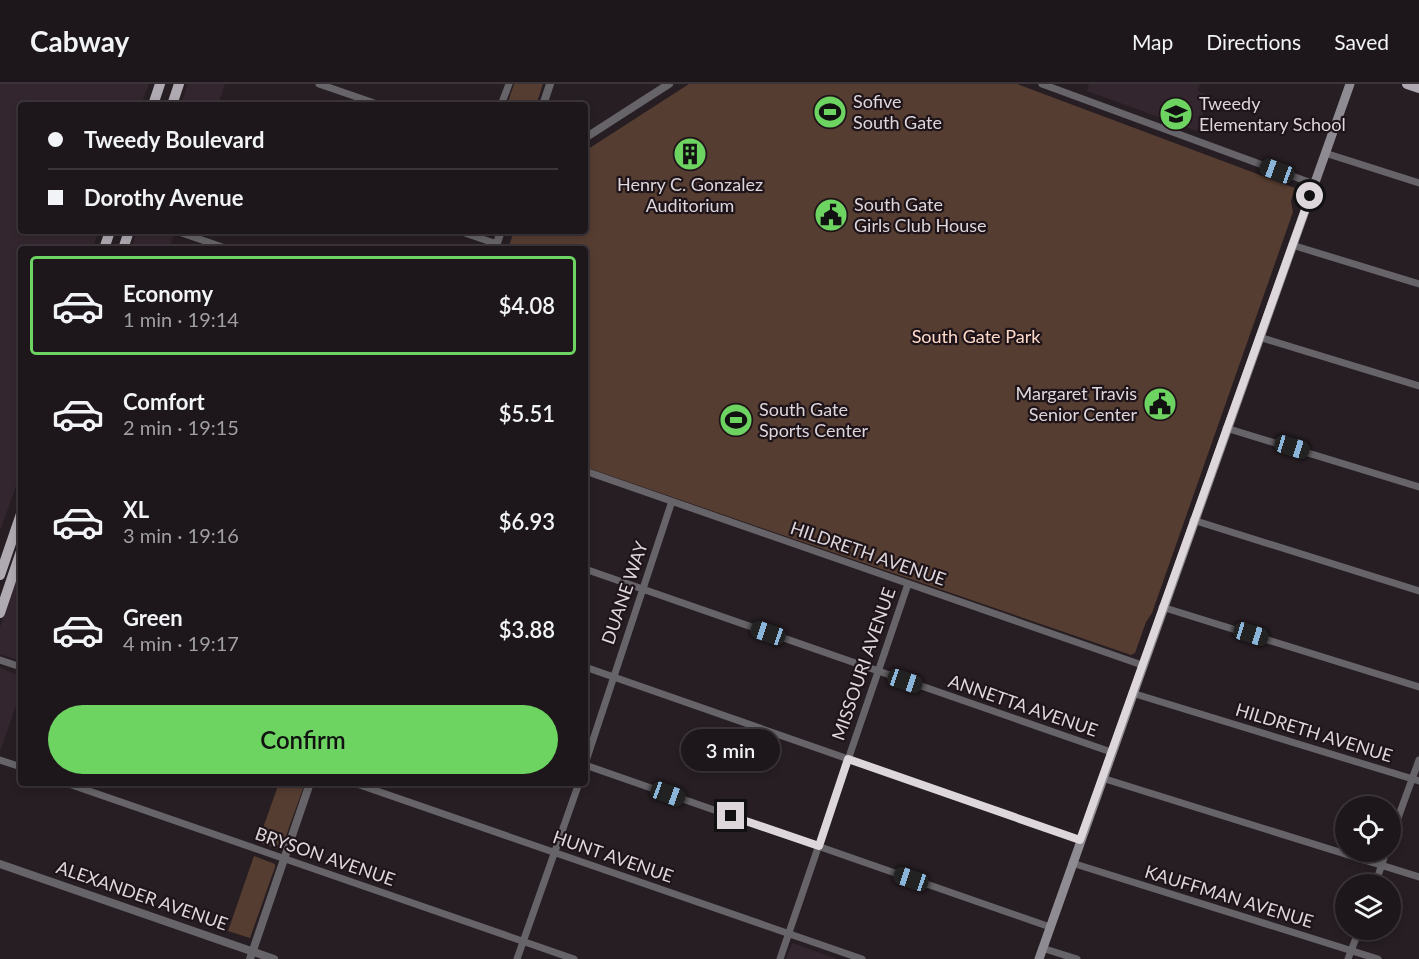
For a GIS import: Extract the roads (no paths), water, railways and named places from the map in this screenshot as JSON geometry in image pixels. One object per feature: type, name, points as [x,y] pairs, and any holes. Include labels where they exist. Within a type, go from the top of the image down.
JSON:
[{"type":"main road","points":[[154,102],[160,84]]},
{"type":"main road","points":[[173,102],[179,84]]},
{"type":"main road","points":[[1038,959],[1350,84]]},
{"type":"main road","points":[[1407,84],[1419,88]]},
{"type":"main road","points":[[1,568],[18,522]]},
{"type":"main road","points":[[0,613],[18,560]]},
{"type":"street","points":[[320,84],[371,102]]},
{"type":"street","points":[[502,102],[508,84]]},
{"type":"street","points":[[544,102],[550,84]]},
{"type":"street","points":[[588,136],[669,84]]},
{"type":"street","points":[[1042,84],[1314,184]]},
{"type":"street","points":[[1325,153],[1419,183]]},
{"type":"street","points":[[185,234],[219,246]]},
{"type":"street","points":[[466,234],[494,246]]},
{"type":"street","points":[[1292,245],[1419,284]]},
{"type":"street","points":[[1259,337],[1419,386]]},
{"type":"street","points":[[1226,428],[1419,487]]},
{"type":"street","name":"HILDRETH AVENUE","points":[[588,472],[1142,665]]},
{"type":"street","name":"DUANE WAY","points":[[588,755],[672,501]]},
{"type":"street","points":[[1193,520],[1419,591]]},
{"type":"street","name":"ANNETTA AVENUE","points":[[588,570],[1111,752]]},
{"type":"street","name":"MISSOURI AVENUE","points":[[780,959],[908,584]]},
{"type":"street","points":[[1162,607],[1419,687]]},
{"type":"street","points":[[0,660],[18,666]]},
{"type":"street","points":[[588,668],[1080,840]]},
{"type":"street","name":"HILDRETH AVENUE","points":[[1132,693],[1416,780]]},
{"type":"street","points":[[0,760],[18,766]]},
{"type":"street","points":[[1401,815],[1416,780],[1419,760]]},
{"type":"street","points":[[588,765],[1050,927]]},
{"type":"street","points":[[1102,778],[1419,877]]},
{"type":"street","name":"BRYSON AVENUE","points":[[75,786],[574,959]]},
{"type":"street","points":[[251,955],[309,786]]},
{"type":"street","name":"HUNT AVENUE","points":[[363,786],[862,959]]},
{"type":"street","points":[[517,959],[578,786]]},
{"type":"street","points":[[1379,874],[1383,862]]},
{"type":"street","name":"KAUFFMAN AVENUE","points":[[1072,863],[1378,959]]},
{"type":"street","name":"ALEXANDER AVENUE","points":[[0,864],[251,955],[274,959]]},
{"type":"street","points":[[1348,959],[1356,940]]},
{"type":"street","points":[[1042,948],[1077,959]]},
{"type":"place","name":"Sofive South Gate","points":[[830,112]]},
{"type":"place","name":"Tweedy Elementary School","points":[[1176,114]]},
{"type":"place","name":"Henry C. Gonzalez Auditorium","points":[[690,154]]},
{"type":"place","name":"South Gate Girls Club House","points":[[831,215]]},
{"type":"place","name":"Margaret Travis Senior Center","points":[[1160,404]]},
{"type":"place","name":"South Gate Sports Center","points":[[736,420]]},
{"type":"park label","name":"South Gate Park","points":[[976,337]]}]
